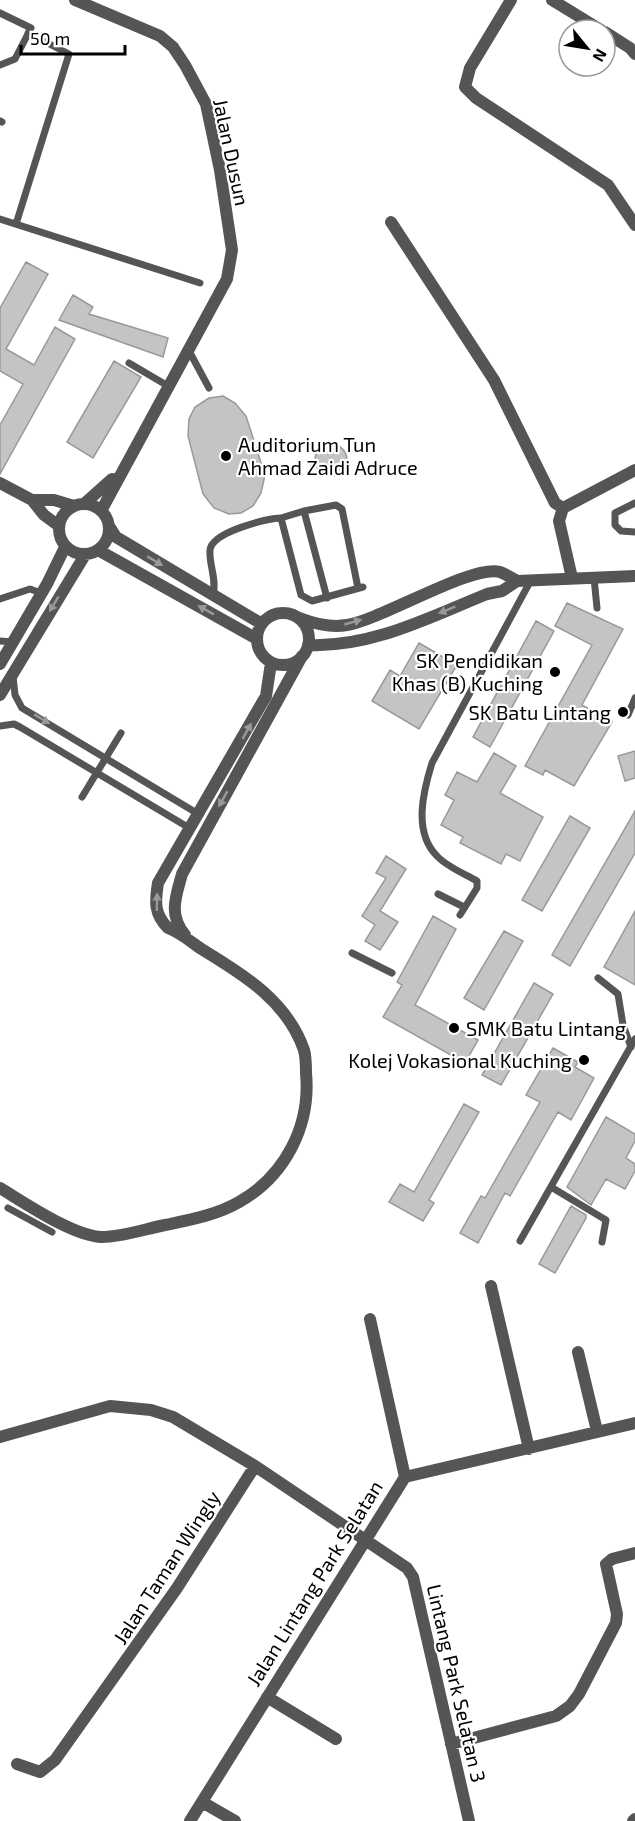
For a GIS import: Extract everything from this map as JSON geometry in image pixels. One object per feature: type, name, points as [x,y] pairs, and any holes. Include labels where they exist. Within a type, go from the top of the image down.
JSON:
[{"type":"street","name":"Jalan Dusun","points":[[75,0],[160,36],[173,48],[206,104],[220,170],[232,260],[227,279],[123,467]]},
{"type":"street","points":[[511,0],[470,68],[465,87],[476,98],[608,185],[635,225]]},
{"type":"street","points":[[552,0],[582,18]]},
{"type":"street","points":[[617,40],[635,54]]},
{"type":"street","points":[[391,222],[494,380],[555,503],[562,508]]},
{"type":"street","points":[[109,526],[107,540],[98,550],[85,555],[65,547],[59,533],[61,518],[102,491],[123,467]]},
{"type":"street","points":[[101,511],[123,467]]},
{"type":"street","points":[[572,579],[559,521],[562,508],[635,470]]},
{"type":"street","points":[[0,483],[32,500],[44,515],[59,526]]},
{"type":"street","points":[[32,500],[54,500],[101,511],[116,537],[262,624]]},
{"type":"street","points":[[0,664],[65,547]]},
{"type":"street","points":[[98,550],[257,639]]},
{"type":"street","points":[[0,695],[85,555]]},
{"type":"street","points":[[517,581],[499,572],[482,573],[443,586],[400,607],[346,625],[320,625],[297,617],[278,614],[262,624],[257,639],[261,653],[271,663],[291,664],[305,650],[374,638],[487,594],[502,591],[517,581],[635,576]]},
{"type":"street","points":[[192,943],[175,918],[173,903],[182,874],[305,650],[307,629],[297,617]]},
{"type":"street","points":[[0,1188],[68,1226],[103,1237],[223,1210],[246,1198],[280,1167],[297,1139],[305,1117],[307,1084],[304,1051],[275,1002],[259,985],[192,943],[161,920],[157,914],[155,902],[158,883],[200,815],[266,696],[271,663]]},
{"type":"street","points":[[491,1286],[529,1449]]},
{"type":"street","points":[[370,1319],[405,1477]]},
{"type":"street","points":[[578,1352],[597,1431]]},
{"type":"street","points":[[0,1437],[110,1406],[173,1417],[255,1466],[365,1540]]},
{"type":"street","name":"Jalan Lintang Park Selatan","points":[[190,1821],[405,1477],[635,1423]]},
{"type":"street","name":"Jalan Taman Wingly","points":[[17,1764],[40,1772],[55,1760],[159,1616],[255,1466]]},
{"type":"street","name":"Lintang Park Selatan 3","points":[[365,1540],[407,1568],[413,1577],[469,1821]]},
{"type":"street","points":[[451,1744],[556,1716],[570,1707],[597,1663],[616,1623],[617,1614],[606,1564],[612,1559],[635,1553]]},
{"type":"street","points":[[267,1697],[336,1739]]},
{"type":"street","points":[[202,1802],[236,1821]]},
{"type":"lane","points":[[0,13],[31,28],[15,60],[0,65]]},
{"type":"lane","points":[[16,224],[69,54],[28,33]]},
{"type":"lane","points":[[0,219],[200,283]]},
{"type":"lane","points":[[192,343],[209,388]]},
{"type":"lane","points":[[129,363],[168,386]]},
{"type":"lane","points":[[635,503],[615,513],[615,525],[621,531],[635,532]]},
{"type":"lane","points":[[213,596],[216,583],[210,551],[213,543],[220,536],[256,523],[336,505],[342,509],[360,587],[312,601],[301,596],[281,518]]},
{"type":"lane","points":[[304,511],[327,598]]},
{"type":"lane","points":[[594,578],[597,608]]},
{"type":"lane","points":[[460,915],[477,888],[477,881],[438,858],[427,843],[422,804],[426,782],[432,763],[531,580]]},
{"type":"lane","points":[[0,599],[30,589],[41,593]]},
{"type":"lane","points":[[0,641],[13,642]]},
{"type":"lane","points":[[12,674],[15,695],[22,708],[200,815]]},
{"type":"lane","points":[[628,715],[635,698]]},
{"type":"lane","points":[[0,726],[14,724],[20,727],[191,829]]},
{"type":"lane","points":[[82,797],[121,733]]},
{"type":"lane","points":[[438,894],[465,907]]},
{"type":"lane","points":[[352,953],[392,973]]},
{"type":"lane","points":[[598,978],[618,994],[623,1025],[631,1047]]},
{"type":"lane","points":[[520,1241],[635,1039]]},
{"type":"lane","points":[[551,1186],[606,1220],[602,1242]]},
{"type":"lane","points":[[8,1208],[52,1232]]},
{"type":"building","points":[[26,262],[48,274],[6,349],[34,365],[55,327],[75,339],[0,474],[0,425],[23,384],[0,371],[0,308]]},
{"type":"building","points":[[73,295],[93,307],[89,314],[168,338],[163,357],[59,320]]},
{"type":"building","points":[[114,361],[141,377],[93,458],[67,442]]},
{"type":"building","name":"Auditorium Tun Ahmad Zaidi Adruce","points":[[223,396],[235,403],[246,416],[265,475],[261,493],[253,506],[241,513],[229,514],[214,508],[203,494],[188,436],[189,419],[195,407],[209,398]]},
{"type":"building","points":[[331,444],[342,449],[347,460],[342,471],[331,476],[320,471],[315,460],[320,449]]},
{"type":"building","points":[[567,603],[623,629],[582,705],[612,722],[574,786],[545,770],[543,775],[525,766],[592,645],[555,626]]},
{"type":"building","points":[[536,621],[554,631],[490,747],[473,737]]},
{"type":"building","points":[[419,643],[457,665],[419,729],[372,701],[390,670],[400,676]]},
{"type":"building","points":[[635,751],[635,778],[625,781],[618,756]]},
{"type":"building","points":[[494,753],[516,766],[500,793],[543,817],[520,861],[506,854],[501,864],[460,843],[463,837],[441,825],[454,800],[445,795],[457,772],[477,782]]},
{"type":"building","points":[[635,811],[635,853],[570,966],[552,955]]},
{"type":"building","points":[[570,816],[590,828],[542,911],[522,900]]},
{"type":"building","points":[[386,856],[406,869],[380,911],[398,922],[380,950],[365,941],[375,925],[362,916],[386,878],[376,873]]},
{"type":"building","points":[[635,911],[635,985],[604,967]]},
{"type":"building","points":[[433,916],[456,929],[415,1005],[478,1040],[465,1063],[383,1017],[402,985],[397,982]]},
{"type":"building","points":[[504,931],[523,941],[484,1010],[464,998]]},
{"type":"building","points":[[534,983],[553,994],[501,1085],[482,1075]]},
{"type":"building","points":[[553,1048],[578,1062],[575,1067],[594,1078],[571,1120],[558,1112],[510,1196],[505,1193],[478,1243],[460,1233],[481,1196],[485,1198],[540,1102],[526,1095]]},
{"type":"building","points":[[464,1104],[479,1112],[429,1200],[434,1203],[423,1221],[389,1202],[400,1184],[414,1192]]},
{"type":"building","points":[[606,1117],[635,1134],[635,1141],[626,1158],[635,1164],[635,1171],[625,1189],[606,1179],[591,1205],[567,1187]]},
{"type":"building","points":[[571,1206],[586,1215],[586,1218],[555,1273],[539,1264]]},
{"type":"place","name":"Auditorium Tun Ahmad Zaidi Adruce","points":[[226,456]]},
{"type":"place","name":"SK Pendidikan Khas (B) Kuching","points":[[555,672]]},
{"type":"place","name":"SK Batu Lintang","points":[[623,712]]},
{"type":"place","name":"SMK Batu Lintang","points":[[454,1028]]},
{"type":"place","name":"Kolej Vokasional Kuching","points":[[584,1060]]}]
